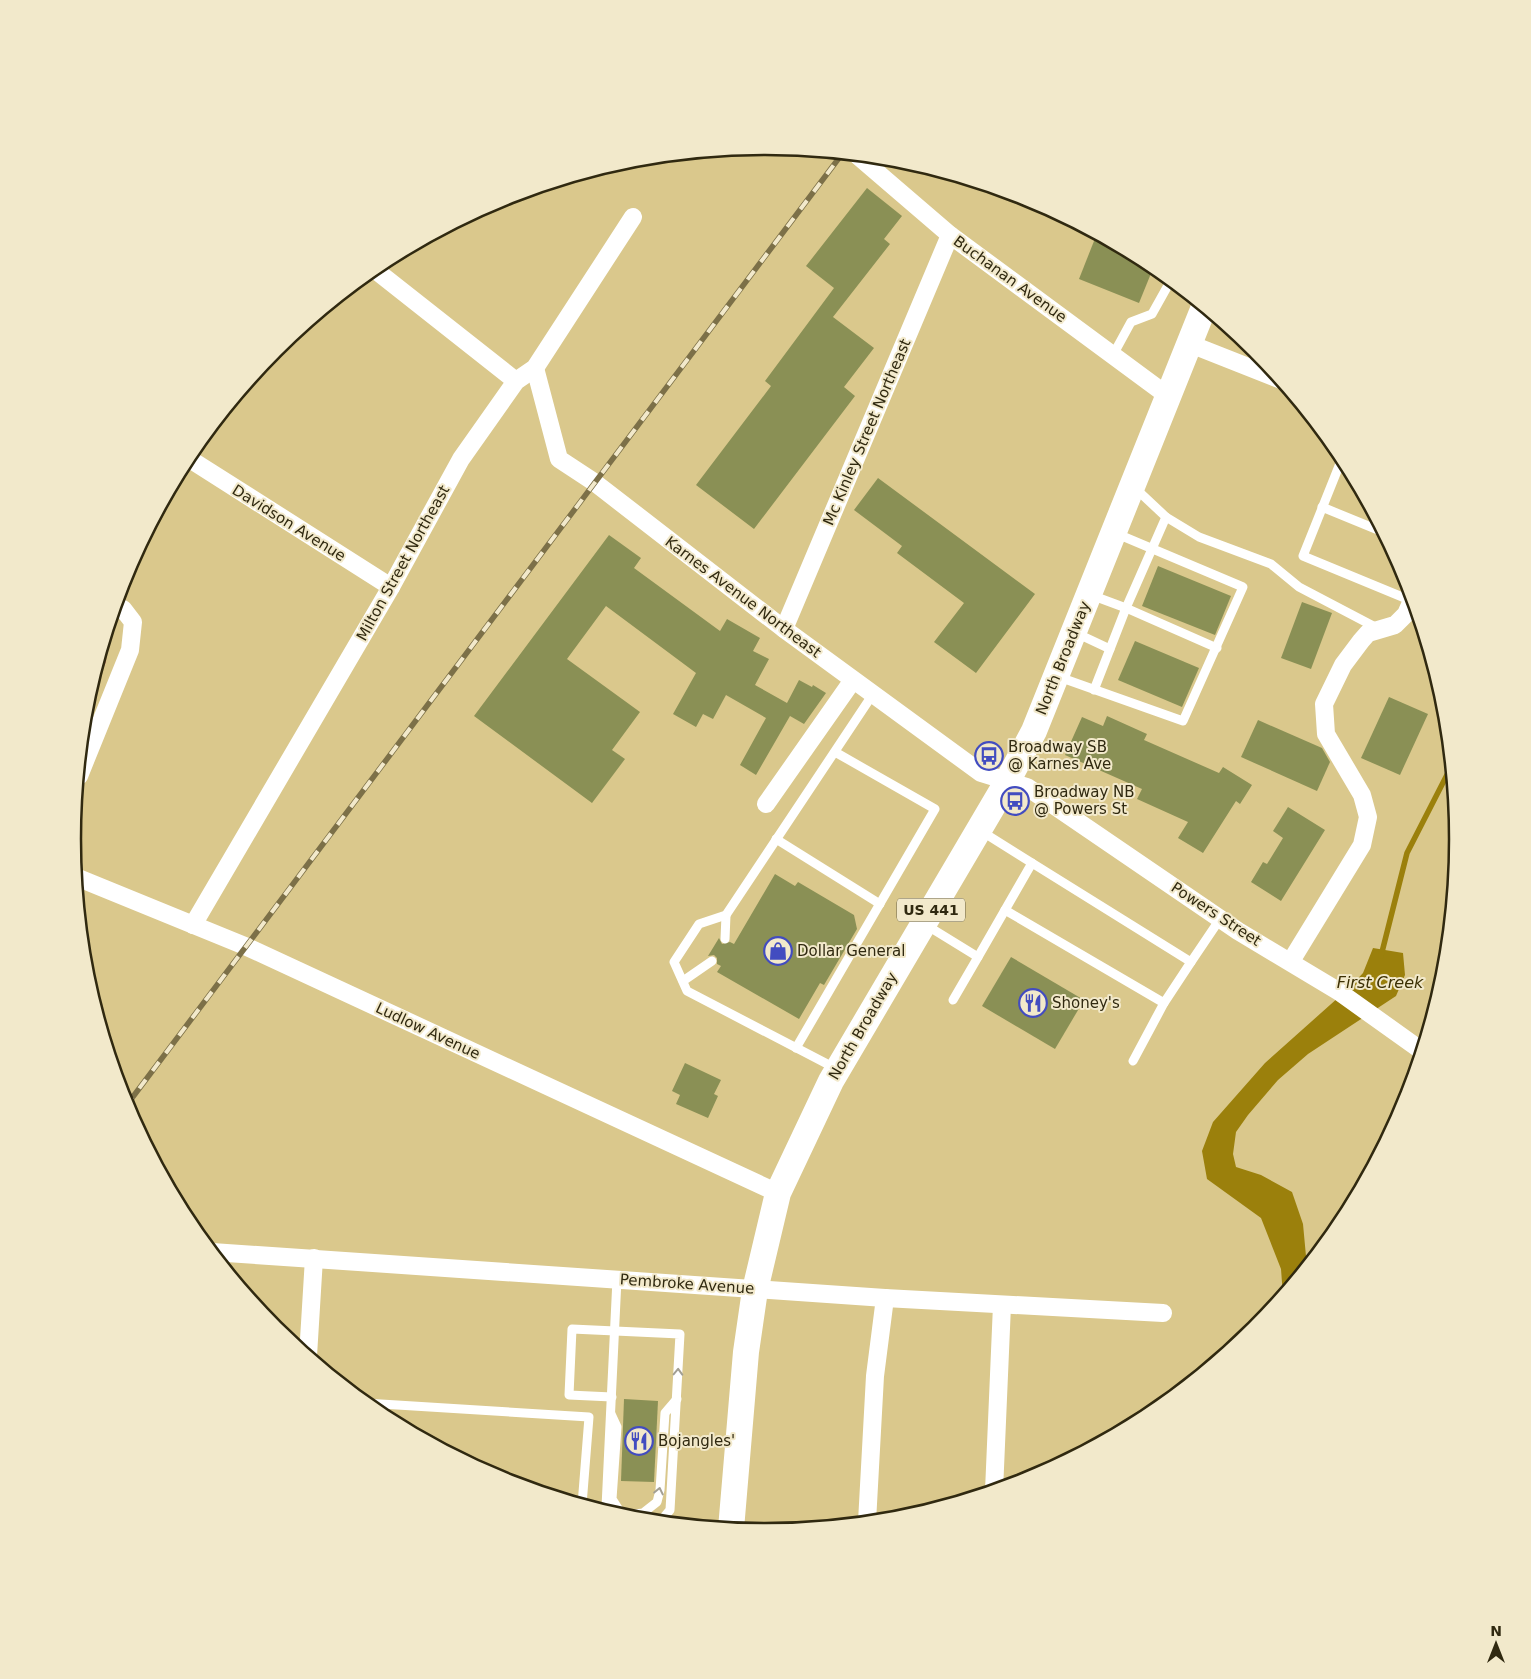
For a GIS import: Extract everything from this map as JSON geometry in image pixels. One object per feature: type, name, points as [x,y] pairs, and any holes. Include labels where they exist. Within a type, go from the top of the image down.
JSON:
[{"type":"main road","name":"North Broadway","points":[[732,1522],[746,1352],[755,1290],[778,1193],[837,1069],[1007,782],[1034,731],[1202,313]]},
{"type":"street","name":"Buchanan Avenue","points":[[866,163],[950,235],[1168,396]]},
{"type":"street","name":"Milton Street Northeast","points":[[193,924],[391,587],[461,458],[516,381],[535,368],[633,217]]},
{"type":"street","name":"Mc Kinley Street Northeast","points":[[784,629],[950,235]]},
{"type":"street","points":[[381,274],[516,381]]},
{"type":"street","points":[[1190,344],[1267,375]]},
{"type":"street","name":"Karnes Avenue Northeast","points":[[535,368],[559,458],[594,482],[784,629],[981,773],[1007,782]]},
{"type":"street","name":"Davidson Avenue","points":[[195,462],[391,587]]},
{"type":"street","points":[[86,758],[130,650],[133,622],[122,609]]},
{"type":"street","points":[[1291,960],[1362,845],[1368,817],[1362,795],[1326,734],[1324,704],[1343,665],[1361,640],[1368,633],[1395,625],[1409,609]]},
{"type":"street","points":[[766,804],[853,680]]},
{"type":"street","name":"Powers Street","points":[[1007,782],[1027,787],[1220,919],[1291,960],[1338,991],[1417,1047]]},
{"type":"street","name":"Ludlow Avenue","points":[[83,880],[245,946],[778,1193]]},
{"type":"street","name":"Pembroke Avenue","points":[[220,1252],[755,1290],[1002,1305],[1163,1312]]},
{"type":"street","points":[[308,1349],[314,1258]]},
{"type":"street","points":[[867,1516],[875,1376],[885,1298]]},
{"type":"street","points":[[994,1484],[1002,1305]]},
{"type":"lane","points":[[1113,355],[1130,322],[1152,314],[1167,286]]},
{"type":"lane","points":[[1339,467],[1303,556],[1406,600]]},
{"type":"lane","points":[[1132,485],[1166,517],[1199,536],[1271,564],[1299,587],[1380,629]]},
{"type":"lane","points":[[1322,508],[1375,529]]},
{"type":"lane","points":[[1094,690],[1151,547],[1166,517]]},
{"type":"lane","points":[[1056,676],[1183,721],[1243,587],[1114,532]]},
{"type":"lane","points":[[1090,594],[1216,648]]},
{"type":"lane","points":[[1074,632],[1110,649]]},
{"type":"lane","points":[[725,939],[726,915],[873,694]]},
{"type":"lane","points":[[796,1048],[936,809],[835,752]]},
{"type":"lane","points":[[978,829],[1191,962]]},
{"type":"lane","points":[[776,839],[880,904]]},
{"type":"lane","points":[[953,1000],[1032,863]]},
{"type":"lane","points":[[1005,910],[1164,1004]]},
{"type":"lane","points":[[726,915],[699,924],[674,962],[687,991],[837,1069]]},
{"type":"lane","points":[[1133,1061],[1164,1004],[1220,919]]},
{"type":"lane","points":[[923,924],[978,957]]},
{"type":"lane","points":[[683,981],[712,961]]},
{"type":"lane","points":[[606,1505],[616,1279]]},
{"type":"lane","points":[[612,1397],[569,1395],[572,1329],[680,1334],[670,1510],[665,1516]]},
{"type":"lane","points":[[643,1513],[656,1502],[660,1490],[665,1413],[677,1399]]},
{"type":"lane","points":[[379,1404],[589,1417],[583,1498]]},
{"type":"lane","points":[[611,1414],[617,1427],[612,1500],[617,1507]]},
{"type":"water","name":"First Creek","points":[[1373,948],[1403,953],[1405,975],[1396,996],[1308,1054],[1278,1080],[1236,1132],[1233,1154],[1236,1167],[1261,1175],[1292,1192],[1303,1224],[1306,1258],[1282,1288],[1281,1269],[1261,1218],[1207,1179],[1202,1151],[1213,1122],[1265,1063],[1349,988],[1363,973]]},
{"type":"building","points":[[867,188],[902,216],[884,239],[890,244],[833,317],[874,348],[844,387],[855,396],[754,529],[696,485],[771,386],[765,381],[834,288],[806,266]]},
{"type":"building","points":[[1094,240],[1151,274],[1139,303],[1079,279]]},
{"type":"building","points":[[878,478],[1035,594],[976,673],[934,642],[964,603],[897,553],[902,546],[854,510]]},
{"type":"building","points":[[609,535],[641,558],[634,568],[720,631],[727,619],[760,638],[753,651],[769,659],[755,685],[787,703],[799,680],[812,687],[813,685],[826,693],[804,724],[790,716],[756,775],[740,765],[766,718],[726,695],[713,719],[703,714],[696,727],[673,714],[696,673],[606,606],[567,659],[640,712],[612,750],[625,759],[592,803],[474,716]]},
{"type":"building","points":[[1158,566],[1231,596],[1215,635],[1142,606]]},
{"type":"building","points":[[1302,602],[1332,613],[1311,669],[1281,658]]},
{"type":"building","points":[[1135,641],[1199,668],[1182,707],[1118,680]]},
{"type":"building","points":[[1389,697],[1428,714],[1400,775],[1361,758]]},
{"type":"building","points":[[1107,716],[1147,734],[1144,740],[1219,773],[1223,767],[1252,785],[1240,804],[1236,801],[1203,853],[1178,838],[1188,822],[1137,799],[1142,789],[1065,755],[1082,717],[1103,726]]},
{"type":"building","points":[[1258,720],[1322,748],[1330,762],[1317,791],[1241,757]]},
{"type":"building","points":[[1288,807],[1325,830],[1281,901],[1251,882],[1263,862],[1267,864],[1283,838],[1273,831]]},
{"type":"building","name":"Dollar General","points":[[775,874],[795,886],[798,882],[854,915],[857,929],[824,985],[820,983],[799,1019],[717,972],[721,966],[717,964],[717,958],[714,955],[708,956],[719,938],[722,944],[730,942],[734,944]]},
{"type":"building","name":"Shoney's","points":[[1011,957],[1084,1000],[1055,1049],[982,1006]]},
{"type":"building","points":[[685,1063],[721,1080],[714,1094],[718,1096],[708,1118],[676,1104],[680,1095],[672,1091]]},
{"type":"building","name":"Bojangles'","points":[[624,1399],[658,1401],[654,1482],[621,1481]]},
{"type":"waterway","name":"First Creek","points":[[1381,956],[1407,853],[1446,776]]},
{"type":"railway","points":[[132,1098],[838,159]]},
{"type":"place","name":"Broadway SB @ Karnes Ave","points":[[989,756]]},
{"type":"place","name":"Broadway NB @ Powers St","points":[[1015,801]]},
{"type":"place","name":"Dollar General","points":[[778,951]]},
{"type":"place","name":"Shoney's","points":[[1033,1003]]},
{"type":"place","name":"Bojangles'","points":[[639,1441]]}]
